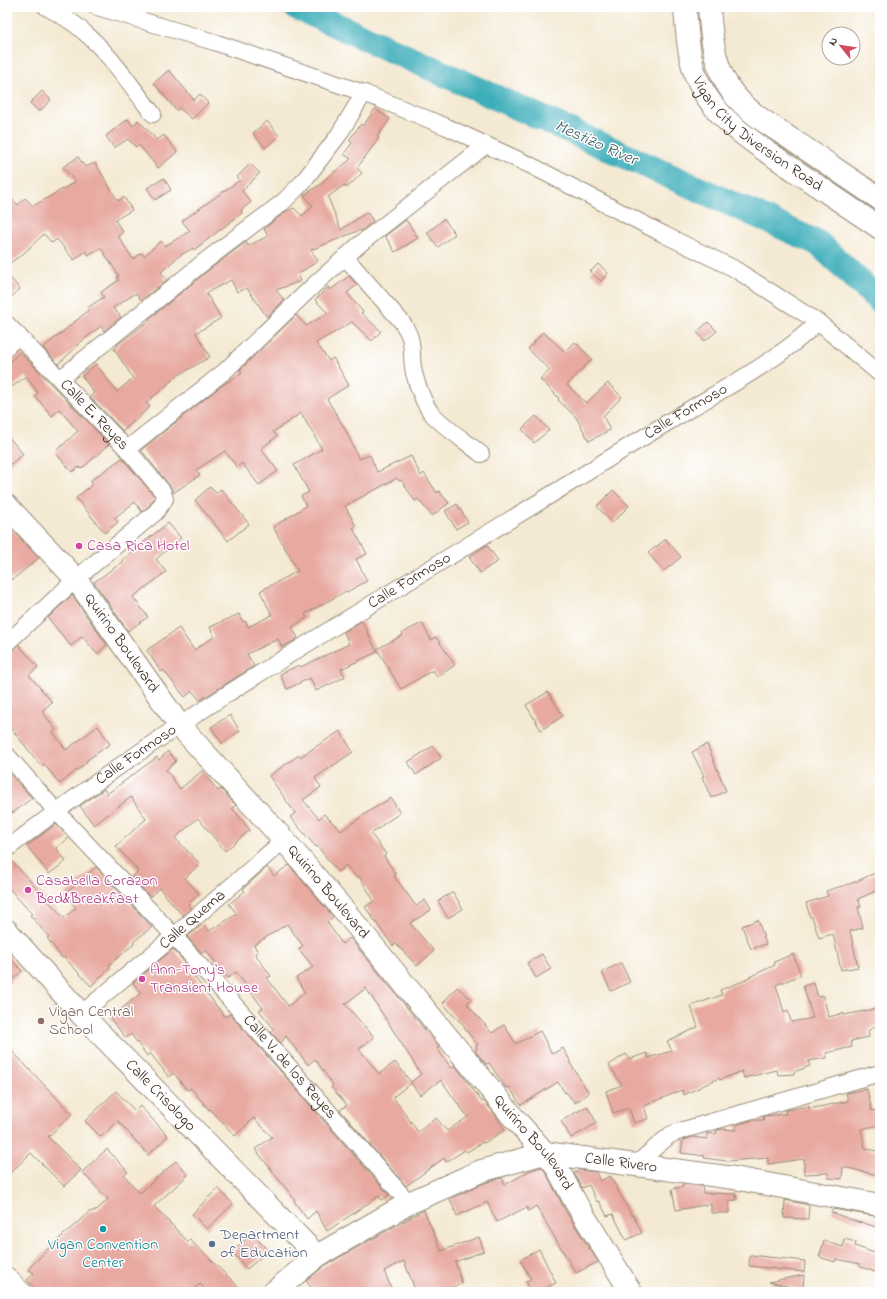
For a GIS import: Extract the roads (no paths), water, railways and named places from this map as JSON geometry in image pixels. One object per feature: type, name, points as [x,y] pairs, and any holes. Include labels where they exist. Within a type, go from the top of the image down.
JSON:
[{"type":"main road","name":"Vigan City Diversion Road","points":[[685,7],[690,54],[698,81],[712,106],[731,125],[762,148],[880,228]]},
{"type":"main road","name":"Vigan City Diversion Road","points":[[709,7],[714,49],[720,71],[731,91],[747,107],[775,128],[880,199]]},
{"type":"main road","name":"Quirino Boulevard","points":[[7,506],[76,579],[180,726],[284,840],[348,914],[513,1117],[555,1164],[576,1203],[631,1292]]},
{"type":"main road","name":"Calle Crisologo","points":[[7,931],[81,1014],[317,1256]]},
{"type":"main road","name":"Calle Rivero","points":[[274,1292],[317,1256],[409,1203],[481,1171],[545,1153],[734,1178],[880,1205]]},
{"type":"street","points":[[46,7],[65,17],[98,45],[153,114]]},
{"type":"street","points":[[97,7],[214,42],[364,93],[412,112],[532,166],[732,268],[818,322],[880,374]]},
{"type":"street","points":[[60,379],[205,261],[283,202],[302,183],[338,136],[364,93]]},
{"type":"street","points":[[127,449],[225,371],[315,284],[345,258],[486,145]]},
{"type":"street","points":[[345,258],[401,321],[408,331],[412,343],[414,373],[424,400],[432,414],[481,454]]},
{"type":"street","name":"Calle Formoso","points":[[7,849],[56,811],[180,726],[308,644],[656,429],[739,381],[793,344],[818,322]]},
{"type":"street","name":"Calle E. Reyes","points":[[7,324],[13,341],[60,379],[127,449],[164,496],[163,502],[156,512],[76,579]]},
{"type":"street","points":[[7,643],[76,579]]},
{"type":"street","name":"Calle V. de los Reyes","points":[[7,755],[56,811],[174,936],[409,1203]]},
{"type":"street","name":"Calle Quema","points":[[81,1014],[174,936],[284,840]]},
{"type":"street","points":[[636,1164],[670,1135],[680,1131],[880,1073]]},
{"type":"street","points":[[7,1276],[24,1292]]},
{"type":"waterway","name":"Mestizo River","points":[[296,7],[818,243],[880,301]]},
{"type":"place","name":"Casa Rica Hotel","points":[[79,546]]},
{"type":"place","name":"Casabella Corazon Bed&Breakfast","points":[[28,890]]},
{"type":"place","name":"Ann-Tony's Transient House","points":[[142,979]]},
{"type":"place","name":"Vigan Central School","points":[[41,1021]]},
{"type":"place","name":"Vigan Convention Center","points":[[103,1229]]},
{"type":"place","name":"Department of Education","points":[[212,1244]]}]
